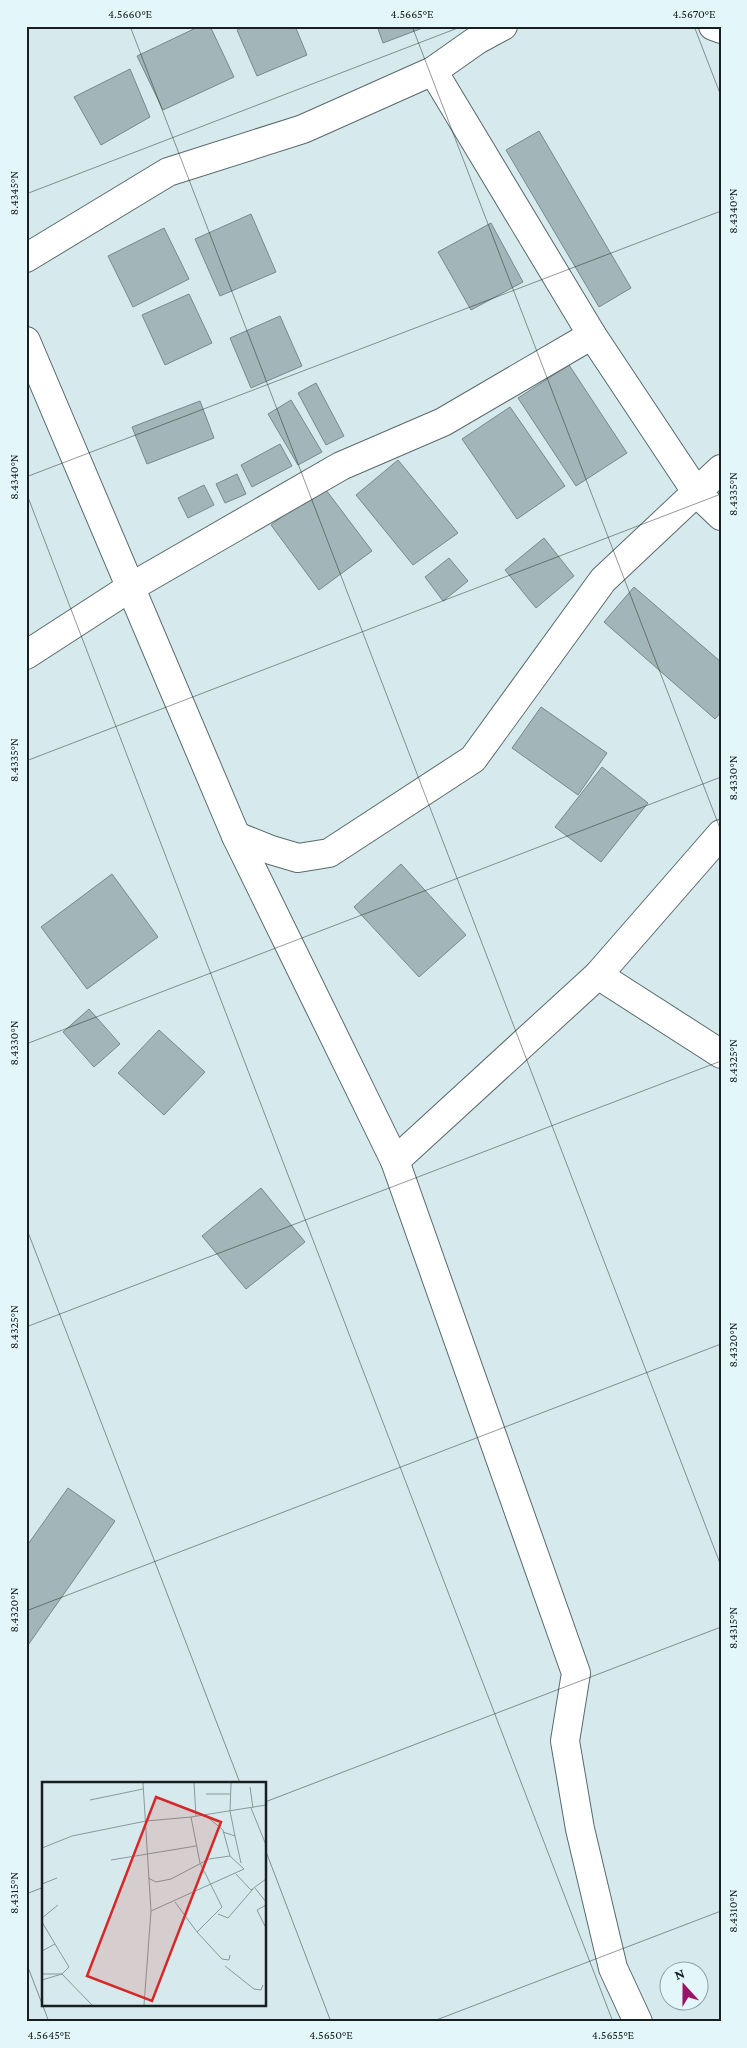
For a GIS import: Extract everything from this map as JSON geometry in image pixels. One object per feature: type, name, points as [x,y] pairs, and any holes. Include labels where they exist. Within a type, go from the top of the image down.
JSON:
[{"type":"street","points":[[26,258],[168,172],[303,129],[434,71],[474,33],[503,26]]},
{"type":"street","points":[[713,26],[721,29]]},
{"type":"street","points":[[434,71],[592,335],[698,493],[721,516]]},
{"type":"street","points":[[26,655],[131,587],[341,466],[443,422],[592,335]]},
{"type":"street","points":[[26,341],[236,836],[395,1161],[576,1673],[565,1740],[580,1829],[613,1968],[638,2022]]},
{"type":"street","points":[[236,836],[270,850],[298,858],[329,853],[473,759],[603,580],[698,493],[721,469]]},
{"type":"street","points":[[395,1161],[598,975],[721,834]]},
{"type":"street","points":[[598,975],[721,1054]]},
{"type":"building","points":[[200,26],[210,26],[234,77],[163,110],[137,56]]},
{"type":"building","points":[[246,26],[295,26],[307,55],[257,76],[237,30]]},
{"type":"building","points":[[377,26],[428,26],[383,43]]},
{"type":"building","points":[[130,69],[150,117],[101,145],[74,97]]},
{"type":"building","points":[[539,131],[631,288],[599,307],[506,150]]},
{"type":"building","points":[[251,214],[276,272],[220,296],[195,239]]},
{"type":"building","points":[[491,223],[523,282],[471,310],[438,252]]},
{"type":"building","points":[[164,228],[189,279],[133,307],[108,256]]},
{"type":"building","points":[[189,294],[212,343],[165,365],[142,315]]},
{"type":"building","points":[[280,316],[302,366],[251,388],[230,338]]},
{"type":"building","points":[[569,365],[627,453],[576,486],[518,398]]},
{"type":"building","points":[[316,383],[344,436],[326,445],[298,393]]},
{"type":"building","points":[[291,400],[322,452],[298,465],[268,414]]},
{"type":"building","points":[[200,401],[214,438],[147,464],[132,427]]},
{"type":"building","points":[[510,407],[565,486],[517,519],[462,439]]},
{"type":"building","points":[[280,444],[292,466],[252,487],[241,465]]},
{"type":"building","points":[[398,460],[458,533],[413,565],[356,495]]},
{"type":"building","points":[[237,474],[246,494],[225,503],[216,484]]},
{"type":"building","points":[[204,485],[214,505],[188,518],[178,498]]},
{"type":"building","points":[[323,486],[372,551],[319,590],[271,525]]},
{"type":"building","points":[[544,538],[574,576],[536,608],[505,570]]},
{"type":"building","points":[[449,558],[468,581],[443,601],[425,577]]},
{"type":"building","points":[[634,587],[721,662],[721,712],[715,719],[604,622]]},
{"type":"building","points":[[541,707],[607,753],[578,795],[512,748]]},
{"type":"building","points":[[602,767],[648,803],[601,862],[555,827]]},
{"type":"building","points":[[401,864],[466,935],[419,977],[354,907]]},
{"type":"building","points":[[112,874],[158,937],[87,989],[41,927]]},
{"type":"building","points":[[89,1009],[120,1044],[94,1067],[63,1032]]},
{"type":"building","points":[[159,1030],[205,1072],[164,1115],[118,1073]]},
{"type":"building","points":[[261,1188],[305,1242],[246,1289],[202,1236]]},
{"type":"building","points":[[68,1488],[115,1521],[26,1648],[26,1547]]}]
